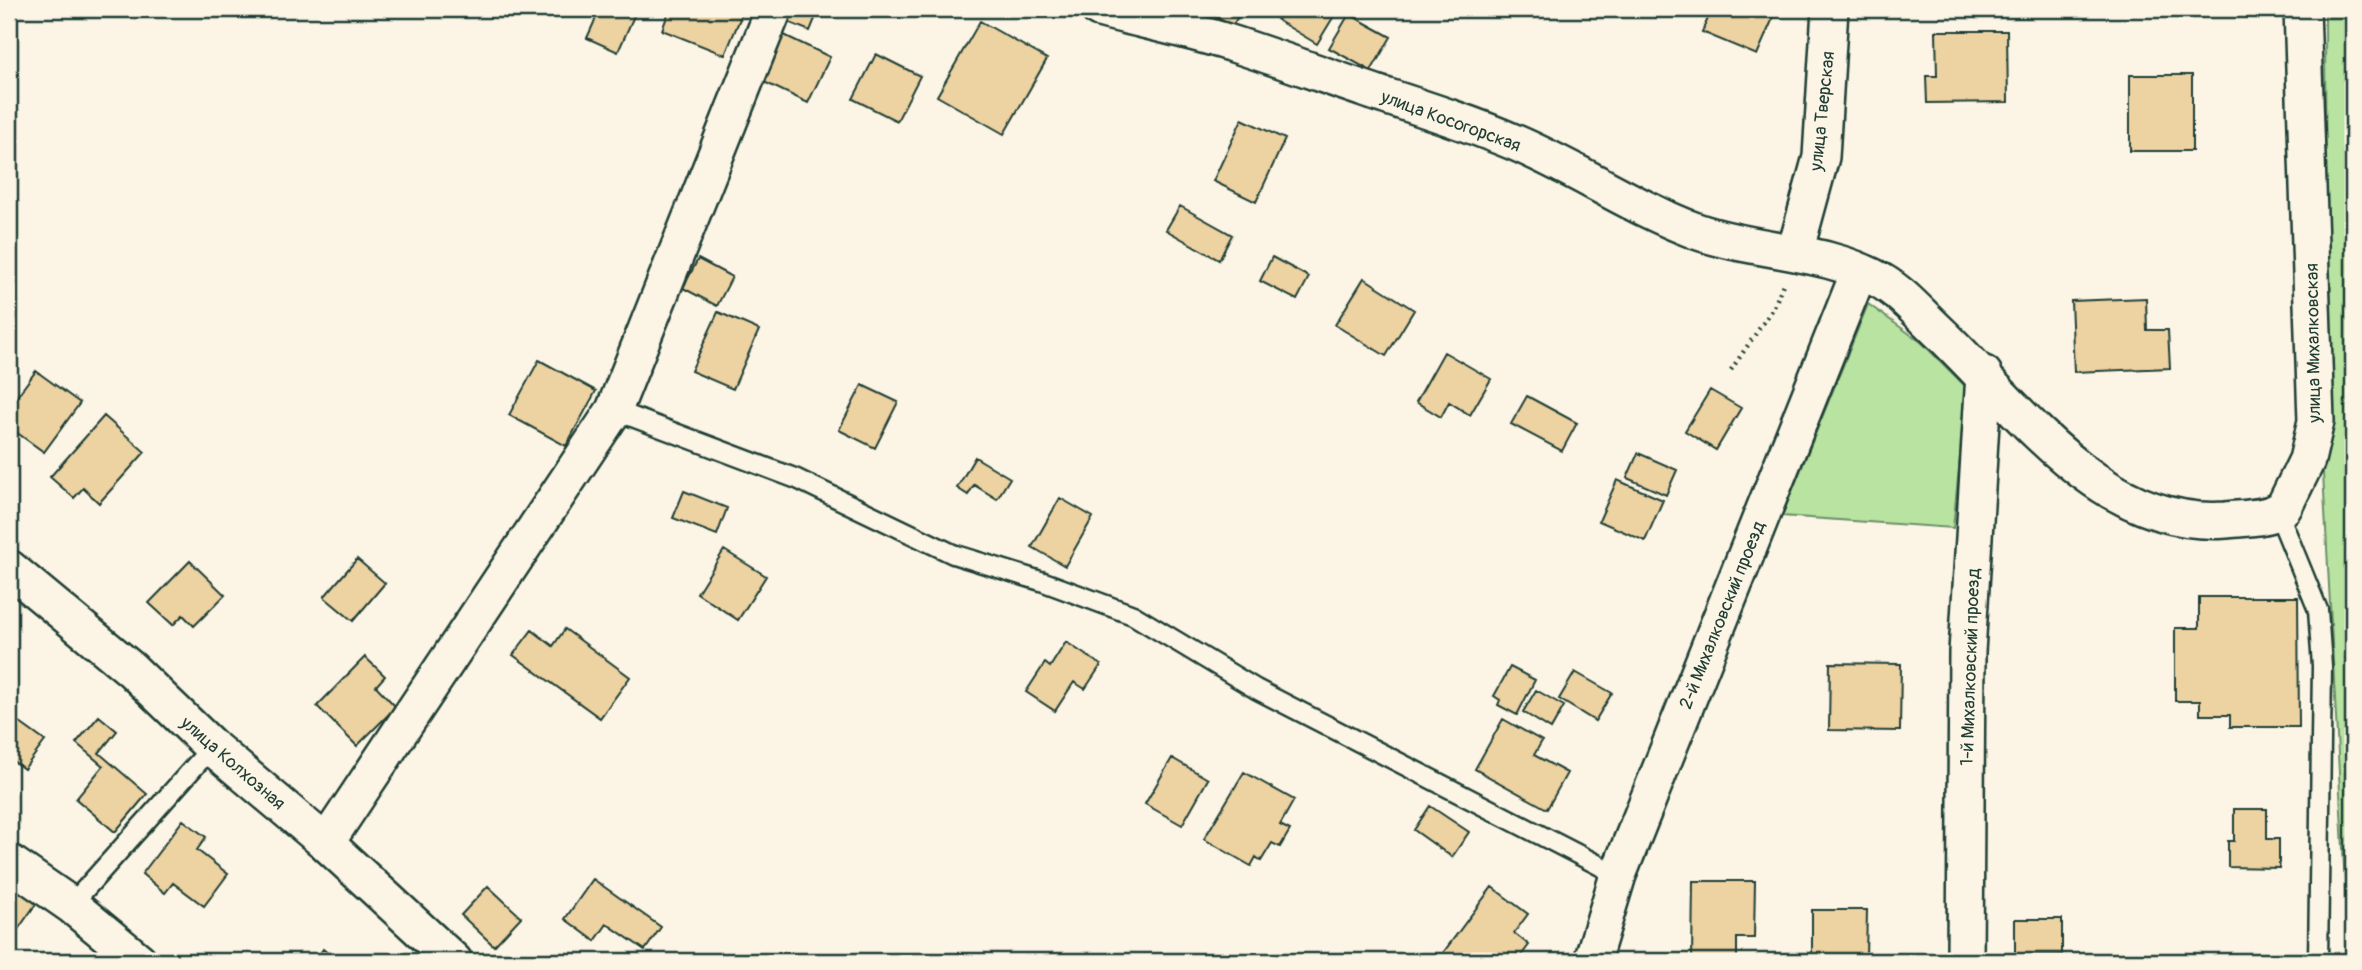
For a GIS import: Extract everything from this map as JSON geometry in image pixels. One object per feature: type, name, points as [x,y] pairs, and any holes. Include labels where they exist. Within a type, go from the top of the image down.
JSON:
[{"type":"street","points":[[326,843],[614,410],[774,9]]},
{"type":"street","name":"улица Косогорская","points":[[1099,9],[1225,41],[1482,130],[1548,158],[1694,230],[1729,241],[1796,252]]},
{"type":"street","name":"улица Тверская","points":[[1796,252],[1821,157],[1830,9]]},
{"type":"street","name":"улица Михалковская","points":[[2278,512],[2288,501],[2307,460],[2317,405],[2302,9]]},
{"type":"street","points":[[1796,252],[1860,272],[1881,281],[1899,294],[1984,374],[2066,459],[2117,494],[2162,512],[2202,520],[2249,518],[2278,512]]},
{"type":"street","name":"2-й Михалковский проезд","points":[[1592,961],[1618,875],[1860,272]]},
{"type":"street","name":"1-й Михалковский проезд","points":[[1965,961],[1967,652],[1984,374]]},
{"type":"street","name":"улица Колхозная","points":[[9,568],[132,670],[212,747],[326,843],[454,961]]},
{"type":"street","points":[[9,862],[71,905],[139,961]]},
{"type":"lane","points":[[614,410],[797,480],[953,554],[1044,582],[1133,615],[1256,689],[1618,875]]},
{"type":"lane","points":[[2278,512],[2318,610],[2322,666],[2318,961]]},
{"type":"lane","points":[[71,905],[212,747]]},
{"type":"path","points":[[1731,370],[1773,307],[1796,252]]},
{"type":"green space","points":[[2325,9],[2353,9],[2353,961],[2349,961],[2322,454],[2326,306]]},
{"type":"green space","points":[[1868,304],[1921,342],[1967,388],[1953,528],[1782,516]]},
{"type":"building","points":[[600,9],[637,9],[618,52],[587,38]]},
{"type":"building","points":[[670,9],[744,9],[725,55],[662,30]]},
{"type":"building","points":[[784,9],[819,9],[810,31],[780,19]]},
{"type":"building","points":[[1203,9],[1243,9],[1232,26]]},
{"type":"building","points":[[1283,9],[1337,11],[1317,44],[1277,20]]},
{"type":"building","points":[[1712,9],[1777,9],[1757,55],[1702,32]]},
{"type":"building","points":[[1349,14],[1391,37],[1371,71],[1329,48]]},
{"type":"building","points":[[980,21],[1047,59],[1004,134],[937,96]]},
{"type":"building","points":[[1936,31],[2007,31],[2008,102],[1927,103],[1926,76],[1937,76]]},
{"type":"building","points":[[784,35],[830,57],[808,103],[762,81]]},
{"type":"building","points":[[876,54],[920,76],[897,121],[853,99]]},
{"type":"building","points":[[2130,75],[2192,75],[2192,151],[2130,151]]},
{"type":"building","points":[[1242,119],[1285,139],[1256,202],[1213,181]]},
{"type":"building","points":[[1180,206],[1232,235],[1219,260],[1166,230]]},
{"type":"building","points":[[1272,257],[1309,277],[1297,300],[1260,281]]},
{"type":"building","points":[[698,259],[732,277],[717,306],[683,288]]},
{"type":"building","points":[[1364,278],[1414,310],[1386,356],[1335,325]]},
{"type":"building","points":[[2146,298],[2147,330],[2168,330],[2170,368],[2074,372],[2071,301]]},
{"type":"building","points":[[718,312],[759,330],[733,389],[691,371]]},
{"type":"building","points":[[1444,352],[1491,379],[1470,415],[1449,402],[1441,417],[1416,402]]},
{"type":"building","points":[[539,360],[596,391],[566,446],[509,415]]},
{"type":"building","points":[[36,371],[80,403],[44,452],[9,427],[9,407]]},
{"type":"building","points":[[862,385],[898,402],[875,448],[839,430]]},
{"type":"building","points":[[1710,390],[1741,408],[1716,450],[1685,431]]},
{"type":"building","points":[[1527,396],[1577,423],[1562,451],[1511,424]]},
{"type":"building","points":[[104,416],[145,452],[99,503],[83,488],[74,498],[50,477]]},
{"type":"building","points":[[1638,453],[1677,470],[1666,495],[1627,478]]},
{"type":"building","points":[[975,457],[1010,478],[997,499],[974,485],[968,495],[957,488]]},
{"type":"building","points":[[1617,480],[1663,500],[1645,541],[1599,521]]},
{"type":"building","points":[[684,491],[727,508],[717,535],[673,518]]},
{"type":"building","points":[[1060,498],[1093,517],[1065,566],[1032,547]]},
{"type":"building","points":[[724,550],[766,576],[738,620],[697,593]]},
{"type":"building","points":[[357,559],[385,583],[353,621],[324,597]]},
{"type":"building","points":[[190,561],[225,595],[194,626],[183,615],[173,625],[149,603]]},
{"type":"building","points":[[2199,597],[2298,597],[2299,727],[2230,727],[2230,715],[2200,715],[2200,701],[2175,701],[2175,628],[2199,628]]},
{"type":"building","points":[[565,629],[630,677],[600,718],[513,655],[532,630],[553,646]]},
{"type":"building","points":[[1066,642],[1101,665],[1085,689],[1074,682],[1055,711],[1026,692],[1045,663],[1050,667]]},
{"type":"building","points":[[365,657],[385,676],[376,686],[396,707],[357,746],[317,706]]},
{"type":"building","points":[[1830,663],[1901,664],[1900,731],[1829,730]]},
{"type":"building","points":[[1510,667],[1535,680],[1517,715],[1498,705],[1500,700],[1494,696]]},
{"type":"building","points":[[1575,672],[1612,693],[1595,721],[1559,699]]},
{"type":"building","points":[[1536,690],[1564,706],[1551,729],[1523,712]]},
{"type":"building","points":[[9,715],[45,741],[24,769],[9,758]]},
{"type":"building","points":[[99,716],[117,731],[99,753],[147,794],[115,832],[76,799],[103,766],[76,743]]},
{"type":"building","points":[[1503,719],[1542,741],[1534,755],[1567,773],[1547,809],[1475,769]]},
{"type":"building","points":[[1172,758],[1208,779],[1182,825],[1145,804]]},
{"type":"building","points":[[1244,772],[1294,800],[1280,825],[1290,830],[1280,847],[1272,843],[1261,861],[1256,857],[1251,866],[1204,839]]},
{"type":"building","points":[[1430,806],[1469,832],[1452,857],[1414,830]]},
{"type":"building","points":[[2234,809],[2267,809],[2267,839],[2279,839],[2279,868],[2228,867],[2228,841],[2234,841]]},
{"type":"building","points":[[183,820],[206,837],[197,850],[228,874],[204,906],[173,883],[165,893],[142,874]]},
{"type":"building","points":[[9,879],[38,901],[9,942]]},
{"type":"building","points":[[593,879],[661,927],[645,950],[607,924],[595,941],[565,919]]},
{"type":"building","points":[[1693,881],[1755,881],[1754,938],[1737,938],[1737,961],[1692,961]]},
{"type":"building","points":[[488,886],[521,917],[494,946],[461,915]]},
{"type":"building","points":[[1492,887],[1528,914],[1514,933],[1529,945],[1517,961],[1437,961]]},
{"type":"building","points":[[1812,910],[1867,910],[1866,957],[1812,956]]},
{"type":"building","points":[[2015,919],[2062,919],[2062,955],[2015,955]]},
{"type":"building","points":[[323,949],[337,961],[315,961]]}]
